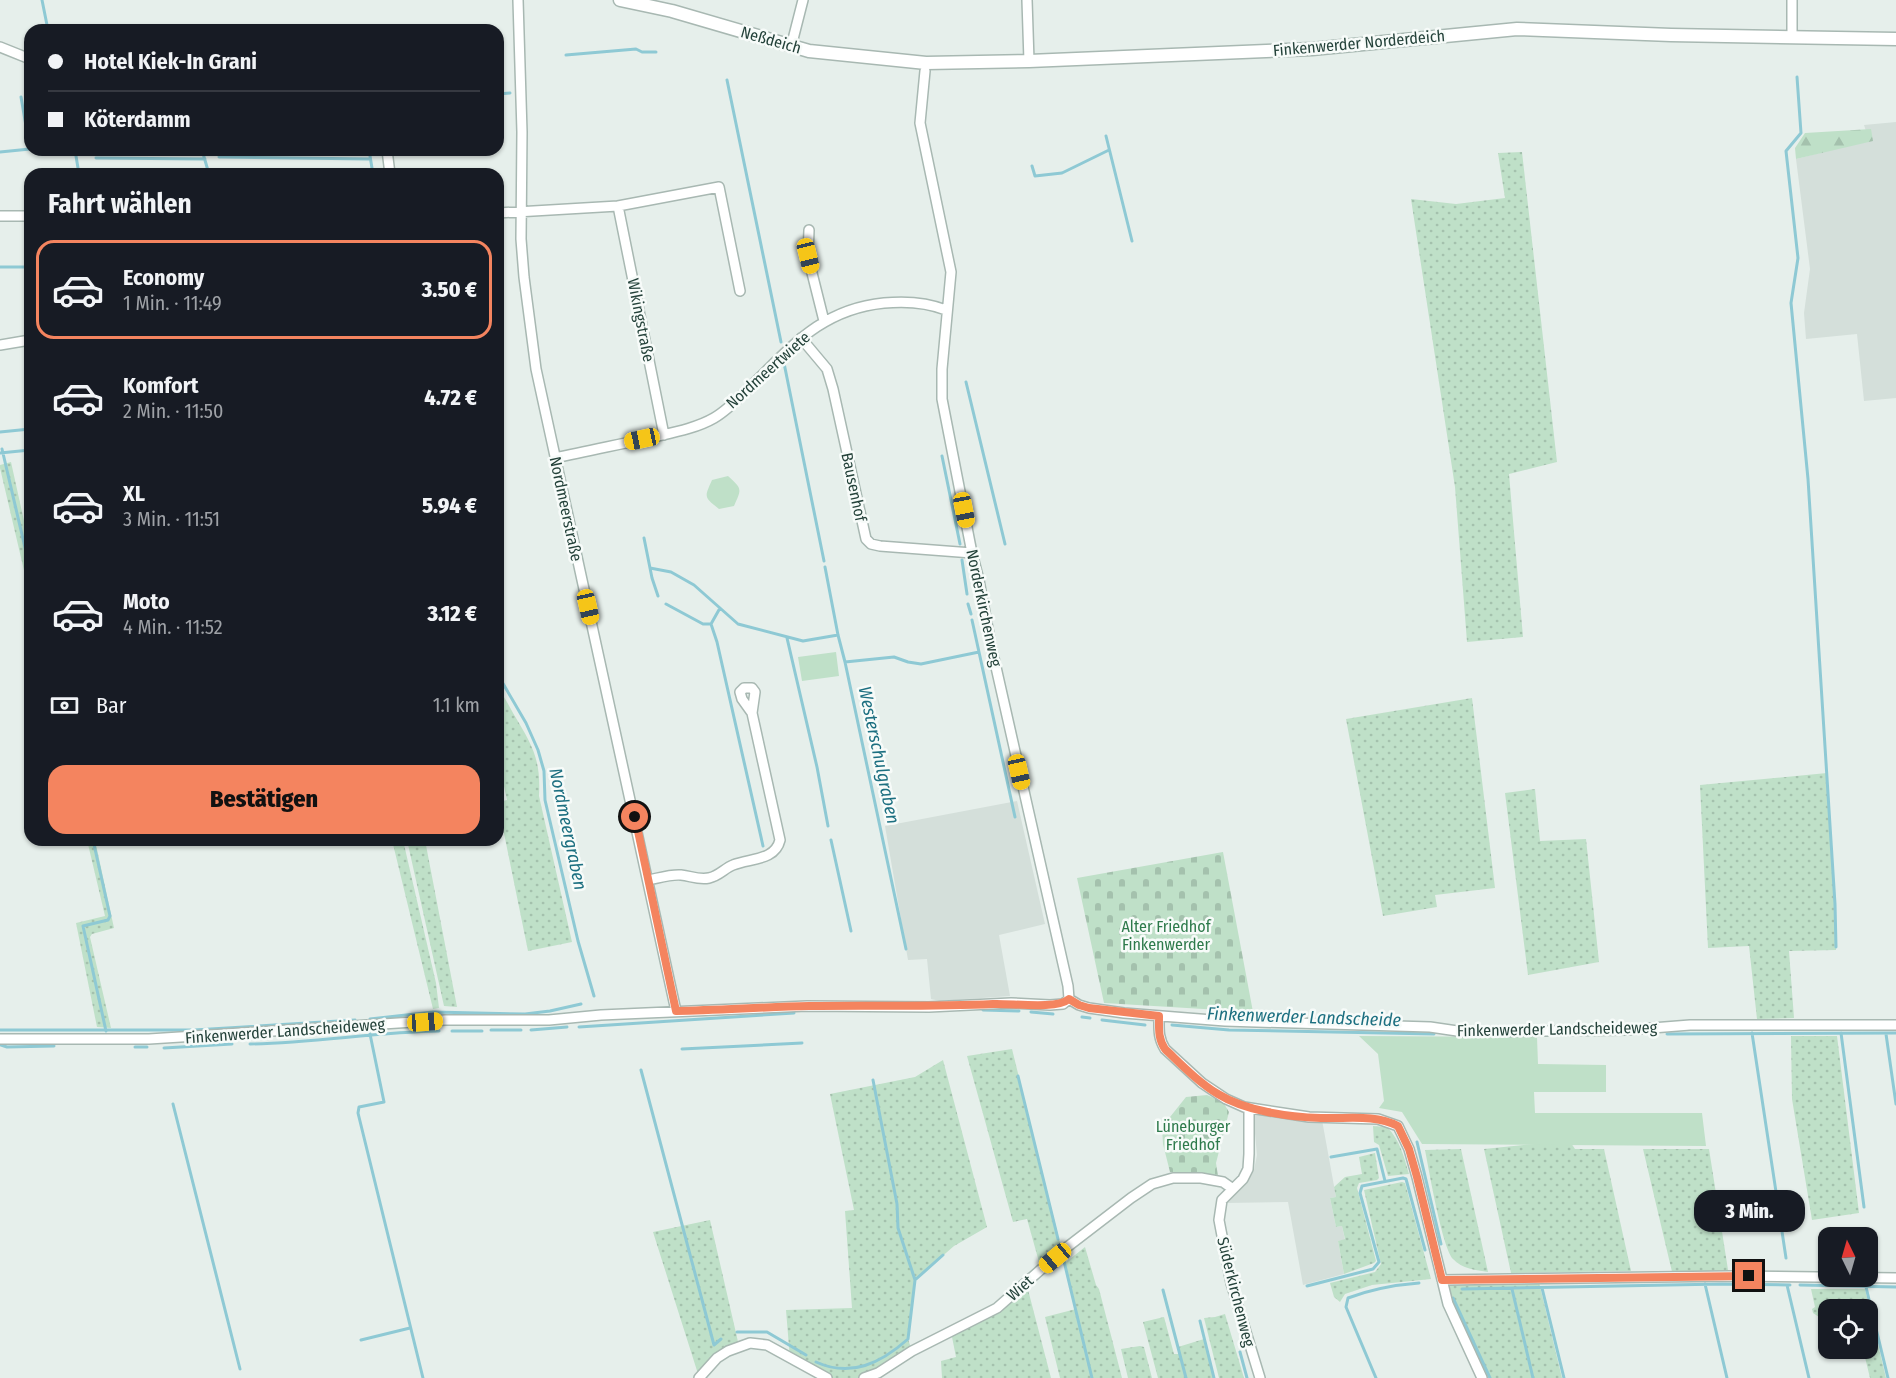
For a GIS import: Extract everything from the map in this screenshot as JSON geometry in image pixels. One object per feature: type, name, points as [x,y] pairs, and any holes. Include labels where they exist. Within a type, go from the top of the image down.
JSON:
[{"type":"street","name":"Nordmeerstraße","points":[[518,0],[524,277],[536,369],[676,1011]]},
{"type":"street","name":"Neßdeich","points":[[620,0],[673,5],[791,47],[925,67]]},
{"type":"street","points":[[791,47],[802,0]]},
{"type":"street","points":[[1027,0],[1029,61]]},
{"type":"street","points":[[1792,0],[1792,38]]},
{"type":"street","name":"Finkenwerder Norderdeich","points":[[925,67],[1312,49],[1517,29],[1896,39]]},
{"type":"street","points":[[0,47],[24,57]]},
{"type":"street","name":"Norderkirchenweg","points":[[925,67],[920,123],[950,266],[951,281],[946,310],[942,399],[972,553],[980,580],[998,680],[1068,986],[1069,999]]},
{"type":"street","points":[[504,213],[618,206],[719,187],[740,291]]},
{"type":"street","name":"Wikingstraße","points":[[618,206],[663,435]]},
{"type":"street","points":[[0,216],[24,216]]},
{"type":"street","points":[[808,230],[808,256],[824,321]]},
{"type":"street","name":"Nordmeertwiete","points":[[555,458],[663,435],[713,419],[733,404],[801,338],[824,321],[858,308],[895,302],[933,304],[946,310]]},
{"type":"street","name":"Bausenhof","points":[[801,338],[827,369],[866,539],[871,544],[880,546],[972,553]]},
{"type":"street","points":[[0,345],[24,341]]},
{"type":"street","points":[[649,880],[681,874],[695,879],[708,878],[732,865],[770,855],[778,846],[780,840],[752,712]]},
{"type":"street","name":"Finkenwerder Landscheideweg","points":[[0,1038],[150,1040],[445,1020],[549,1020],[601,1015],[807,1006],[928,1007],[1011,1003],[1050,1005],[1063,1004],[1069,999],[1089,1008],[1159,1016],[1226,1021],[1419,1026],[1464,1032],[1627,1030],[1690,1025],[1896,1025]]},
{"type":"street","points":[[1159,1016],[1159,1033],[1165,1049],[1202,1083],[1227,1099],[1249,1108],[1309,1117],[1378,1119],[1398,1126],[1409,1149],[1417,1177],[1448,1304],[1482,1378]]},
{"type":"street","name":"Süderkirchenweg","points":[[1249,1108],[1248,1169],[1243,1179],[1222,1200],[1219,1220],[1231,1283],[1260,1378]]},
{"type":"street","name":"Wiet","points":[[864,1378],[878,1373],[912,1352],[997,1308],[1062,1251],[1152,1184],[1173,1178],[1202,1178],[1223,1182],[1233,1189]]},
{"type":"street","points":[[1442,1280],[1729,1276],[1896,1278]]},
{"type":"street","points":[[699,1378],[717,1359],[730,1350],[750,1343],[767,1345],[827,1378]]},
{"type":"shaded area","points":[[1896,122],[1896,398],[1864,401],[1857,334],[1806,339],[1804,313],[1810,269],[1796,159],[1851,145],[1867,134],[1864,125]]},
{"type":"shaded area","points":[[1017,801],[1045,924],[999,935],[1010,996],[940,1001],[931,999],[927,959],[908,960],[885,826]]},
{"type":"shaded area","points":[[1253,1112],[1322,1120],[1336,1197],[1330,1198],[1336,1227],[1342,1226],[1345,1240],[1338,1241],[1344,1274],[1303,1285],[1288,1202],[1226,1203],[1248,1182],[1254,1170],[1257,1155]]},
{"type":"green space","points":[[1871,129],[1873,141],[1796,159],[1795,148],[1805,133]]},
{"type":"green space","points":[[1522,152],[1557,462],[1509,474],[1523,637],[1467,642],[1455,487],[1411,199],[1456,204],[1505,198],[1498,153]]},
{"type":"green space","points":[[11,462],[24,521],[24,570],[0,468],[0,465]]},
{"type":"green space","points":[[728,476],[738,486],[738,496],[734,506],[719,509],[708,499],[708,490],[712,480]]},
{"type":"green space","points":[[836,652],[839,676],[802,681],[798,657]]},
{"type":"green space","points":[[504,698],[525,734],[537,761],[539,796],[572,942],[528,951],[504,833],[504,801],[507,800],[504,786]]},
{"type":"green space","points":[[1472,698],[1495,888],[1435,895],[1437,907],[1383,916],[1346,719]]},
{"type":"green space","points":[[1827,773],[1836,950],[1789,951],[1794,1018],[1757,1019],[1749,946],[1708,948],[1700,785]]},
{"type":"green space","points":[[1535,789],[1540,841],[1586,839],[1599,962],[1528,975],[1505,793]]},
{"type":"green space","points":[[88,846],[96,846],[114,928],[92,934],[90,937],[111,1028],[97,1027],[76,923],[105,916]]},
{"type":"green space","points":[[393,846],[404,846],[436,983],[439,1008],[433,1009]]},
{"type":"green space","points":[[408,846],[426,846],[457,1007],[444,1006]]},
{"type":"green space","name":"Alter Friedhof Finkenwerder","points":[[1223,852],[1253,1012],[1104,1003],[1077,878]]},
{"type":"green space","points":[[1359,1036],[1537,1037],[1538,1064],[1606,1065],[1606,1092],[1534,1092],[1535,1113],[1702,1113],[1706,1146],[1422,1144],[1402,1112],[1379,1108],[1384,1101],[1378,1054]]},
{"type":"green space","points":[[1791,1036],[1837,1036],[1859,1213],[1812,1220],[1792,1099]]},
{"type":"green space","points":[[1012,1049],[1062,1251],[1041,1269],[1027,1219],[1013,1222],[967,1056]]},
{"type":"green space","points":[[943,1060],[987,1227],[954,1246],[915,1280],[908,1339],[912,1351],[864,1378],[827,1378],[790,1359],[786,1310],[852,1308],[845,1211],[854,1210],[830,1094],[915,1077]]},
{"type":"green space","name":"Lüneburger Friedhof","points":[[1207,1095],[1223,1102],[1229,1112],[1216,1163],[1218,1176],[1170,1172],[1163,1144],[1162,1127],[1186,1097]]},
{"type":"green space","points":[[1373,1126],[1387,1127],[1395,1137],[1409,1174],[1388,1176],[1379,1145],[1374,1142]]},
{"type":"green space","points":[[1571,1143],[1575,1149],[1604,1149],[1631,1271],[1511,1273],[1484,1149]]},
{"type":"green space","points":[[1461,1149],[1488,1272],[1465,1267],[1453,1259],[1436,1208],[1425,1150]]},
{"type":"green space","points":[[1643,1149],[1709,1149],[1729,1276],[1673,1276]]},
{"type":"green space","points":[[1375,1153],[1379,1178],[1359,1183],[1357,1188],[1376,1261],[1344,1274],[1338,1241],[1345,1239],[1342,1226],[1336,1227],[1330,1198],[1336,1197],[1334,1187],[1345,1177],[1362,1174],[1359,1157]]},
{"type":"green space","points":[[1405,1183],[1431,1279],[1372,1285],[1345,1294],[1340,1302],[1334,1297],[1330,1283],[1375,1272],[1381,1264],[1364,1190]]},
{"type":"green space","points":[[710,1220],[739,1346],[699,1377],[653,1232]]},
{"type":"green space","points":[[1085,1247],[1099,1289],[1122,1378],[1060,1378],[1045,1317],[1076,1309],[1065,1263]]},
{"type":"green space","points":[[1538,1278],[1562,1378],[1482,1378],[1442,1280]]},
{"type":"green space","points":[[1026,1282],[1051,1378],[942,1378],[941,1361],[956,1357],[951,1332],[997,1308]]},
{"type":"green space","points":[[1811,1289],[1865,1289],[1867,1299],[1818,1299],[1818,1316],[1813,1313],[1812,1309],[1815,1307]]},
{"type":"green space","points":[[1225,1314],[1244,1378],[1219,1378],[1204,1318]]},
{"type":"green space","points":[[1164,1317],[1174,1354],[1179,1354],[1178,1347],[1204,1339],[1214,1378],[1158,1378],[1143,1322]]},
{"type":"green space","points":[[1878,1344],[1886,1378],[1870,1378],[1865,1359],[1878,1359]]},
{"type":"green space","points":[[1144,1347],[1152,1378],[1128,1378],[1121,1349]]},
{"type":"waterway","points":[[42,0],[47,24]]},
{"type":"waterway","points":[[566,55],[636,49],[642,52],[656,52]]},
{"type":"waterway","points":[[1797,77],[1801,133],[1786,151],[1798,258],[1791,303],[1808,479],[1836,947]]},
{"type":"waterway","points":[[727,80],[781,342]]},
{"type":"waterway","points":[[504,94],[510,93]]},
{"type":"waterway","points":[[21,97],[24,114]]},
{"type":"waterway","points":[[1106,136],[1132,241]]},
{"type":"waterway","points":[[0,152],[24,150]]},
{"type":"waterway","points":[[1032,166],[1035,176],[1062,173],[1109,150]]},
{"type":"waterway","points":[[76,156],[78,168]]},
{"type":"waterway","points":[[204,156],[207,168]]},
{"type":"waterway","name":"Nordmeergraben","points":[[370,156],[372,168]]},
{"type":"waterway","points":[[219,157],[370,159]]},
{"type":"waterway","points":[[96,158],[205,159]]},
{"type":"waterway","points":[[0,267],[24,267]]},
{"type":"waterway","name":"Westerschulgraben","points":[[784,363],[824,561]]},
{"type":"waterway","points":[[966,382],[1005,544]]},
{"type":"waterway","points":[[0,432],[24,430]]},
{"type":"waterway","points":[[2,449],[24,543]]},
{"type":"waterway","points":[[0,453],[24,451]]},
{"type":"waterway","points":[[942,456],[960,544]]},
{"type":"waterway","points":[[644,538],[658,596]]},
{"type":"waterway","points":[[962,560],[967,594]]},
{"type":"waterway","name":"Westerschulgraben","points":[[825,567],[906,949]]},
{"type":"waterway","points":[[650,568],[671,572],[694,585],[738,624],[803,641],[838,635]]},
{"type":"waterway","points":[[666,604],[703,624],[711,624],[720,608]]},
{"type":"waterway","points":[[968,604],[971,614]]},
{"type":"waterway","points":[[972,620],[1015,817]]},
{"type":"waterway","points":[[711,624],[763,846]]},
{"type":"waterway","points":[[787,638],[817,767],[828,826]]},
{"type":"waterway","points":[[845,662],[894,657],[921,664],[979,652]]},
{"type":"waterway","name":"Nordmeergraben","points":[[504,685],[526,723],[538,750],[544,771],[545,800],[578,941],[594,996]]},
{"type":"waterway","points":[[831,840],[851,931]]},
{"type":"waterway","points":[[94,846],[110,916],[108,920],[83,926],[106,1031]]},
{"type":"waterway","points":[[370,1019],[433,1012],[525,1014],[581,1004]]},
{"type":"waterway","name":"Finkenwerder Landscheide","points":[[983,1010],[1019,1011]]},
{"type":"waterway","name":"Finkenwerder Landscheide","points":[[1031,1012],[1053,1014]]},
{"type":"waterway","name":"Finkenwerder Landscheide","points":[[579,1027],[794,1013]]},
{"type":"waterway","name":"Finkenwerder Landscheide","points":[[1082,1017],[1090,1018]]},
{"type":"waterway","points":[[0,1030],[194,1030],[355,1020]]},
{"type":"waterway","name":"Finkenwerder Landscheide","points":[[1102,1020],[1145,1025]]},
{"type":"waterway","name":"Finkenwerder Landscheide","points":[[1172,1025],[1229,1030],[1434,1034]]},
{"type":"waterway","points":[[531,1030],[567,1027]]},
{"type":"waterway","points":[[491,1030],[521,1030]]},
{"type":"waterway","points":[[250,1044],[439,1031]]},
{"type":"waterway","points":[[452,1031],[482,1031]]},
{"type":"waterway","points":[[1752,1033],[1786,1258]]},
{"type":"waterway","points":[[1841,1033],[1864,1207]]},
{"type":"waterway","name":"Finkenwerder Landscheide","points":[[1667,1034],[1896,1033]]},
{"type":"waterway","points":[[370,1034],[384,1102],[359,1107],[358,1113],[423,1378]]},
{"type":"waterway","points":[[1886,1034],[1896,1104]]},
{"type":"waterway","points":[[682,1049],[802,1043]]},
{"type":"waterway","points":[[164,1048],[232,1044]]},
{"type":"waterway","points":[[1,1045],[7,1047],[54,1046]]},
{"type":"waterway","points":[[135,1047],[147,1047]]},
{"type":"waterway","points":[[641,1070],[714,1345],[721,1339]]},
{"type":"waterway","points":[[1018,1076],[1058,1239]]},
{"type":"waterway","points":[[873,1080],[897,1204],[898,1228],[915,1280]]},
{"type":"waterway","points":[[173,1104],[240,1369]]},
{"type":"waterway","points":[[1417,1142],[1441,1244]]},
{"type":"waterway","points":[[1331,1157],[1377,1149],[1385,1181]]},
{"type":"waterway","points":[[1307,1286],[1373,1269],[1379,1262],[1360,1193],[1362,1186],[1406,1179],[1425,1250]]},
{"type":"waterway","points":[[816,1362],[841,1369],[865,1366],[898,1348],[908,1339],[915,1280],[943,1255]]},
{"type":"waterway","points":[[1063,1257],[1092,1378]]},
{"type":"waterway","points":[[1376,1378],[1346,1307],[1348,1298],[1383,1288],[1419,1283]]},
{"type":"waterway","points":[[1705,1284],[1727,1378]]},
{"type":"waterway","points":[[1462,1289],[1722,1284],[1790,1285]]},
{"type":"waterway","points":[[1787,1285],[1809,1378]]},
{"type":"waterway","points":[[1800,1285],[1896,1287]]},
{"type":"waterway","points":[[1866,1287],[1888,1378]]},
{"type":"waterway","points":[[1542,1288],[1564,1378]]},
{"type":"waterway","points":[[1512,1289],[1533,1378]]},
{"type":"waterway","points":[[1163,1290],[1186,1378]]},
{"type":"waterway","points":[[1453,1298],[1490,1378]]},
{"type":"waterway","points":[[1200,1321],[1214,1378]]},
{"type":"waterway","points":[[361,1340],[410,1328]]},
{"type":"waterway","points":[[737,1332],[767,1332],[806,1355]]},
{"type":"waterway","points":[[1240,1352],[1247,1378]]},
{"type":"route","points":[[635,817],[676,1011],[807,1006],[928,1007],[1011,1003],[1050,1005],[1063,1004],[1069,999],[1089,1008],[1159,1016],[1159,1033],[1165,1049],[1202,1083],[1217,1094],[1244,1107],[1309,1117],[1378,1119],[1398,1126],[1409,1149],[1442,1280],[1749,1276]]}]
